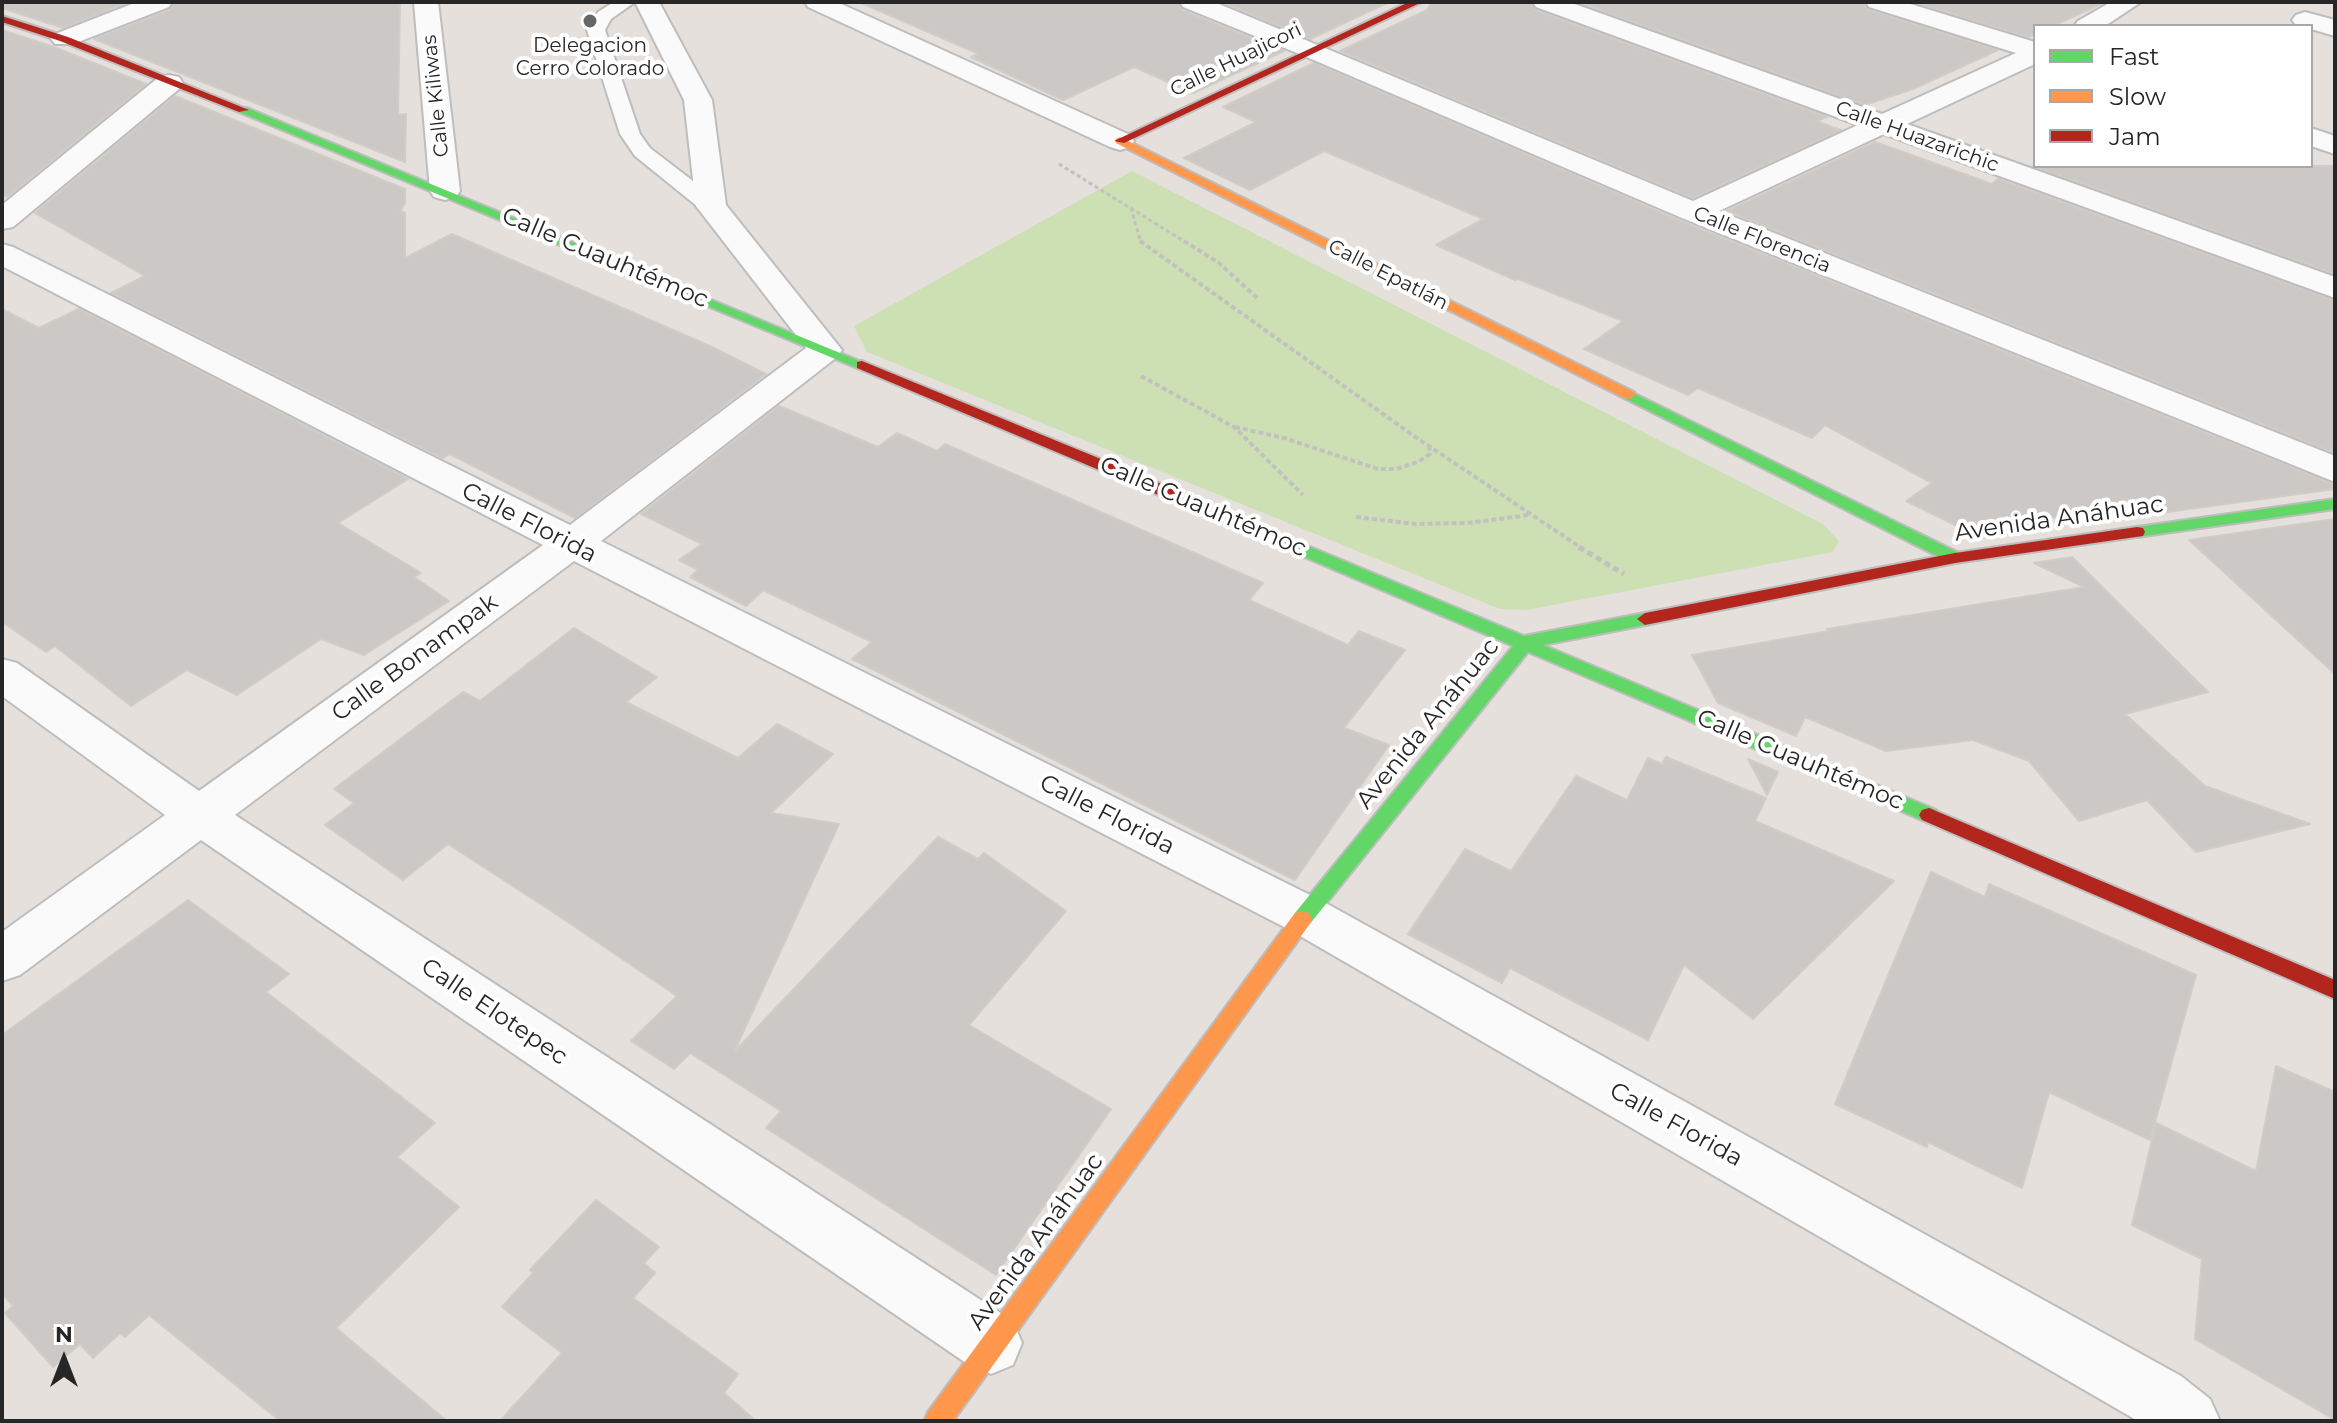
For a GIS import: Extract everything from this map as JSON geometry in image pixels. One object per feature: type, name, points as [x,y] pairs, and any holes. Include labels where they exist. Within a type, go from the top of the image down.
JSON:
[{"type":"street","points":[[64,39],[160,2]]},
{"type":"street","name":"Calle Kiliwas","points":[[426,2],[445,191]]},
{"type":"street","points":[[647,2],[698,100],[711,206],[825,350]]},
{"type":"street","name":"Calle Epatlán","points":[[817,2],[1120,141],[1955,558]]},
{"type":"street","name":"Calle Florencia","points":[[1192,2],[1311,49],[1693,212],[2335,470]]},
{"type":"street","name":"Calle Huajicori","points":[[1120,141],[1417,2]]},
{"type":"street","name":"Calle Huazarichic","points":[[1545,2],[2335,288]]},
{"type":"street","points":[[1878,2],[2033,51]]},
{"type":"street","points":[[2090,24],[2129,2]]},
{"type":"street","name":"Calle Cuauhtémoc","points":[[2,19],[64,39],[445,191],[1526,642],[2335,990]]},
{"type":"street","points":[[2305,20],[2335,28]]},
{"type":"street","points":[[1693,212],[2033,53]]},
{"type":"street","points":[[2,220],[169,83]]},
{"type":"street","points":[[2313,138],[2335,145]]},
{"type":"street","name":"Calle Florida","points":[[2,254],[1305,915],[2159,1398],[2188,1421]]},
{"type":"street","name":"Calle Bonampak","points":[[2,960],[571,544],[825,350]]},
{"type":"street","name":"Avenida Anáhuac","points":[[937,1421],[1305,915],[1526,642],[1955,558],[2335,504]]},
{"type":"street","name":"Calle Elotepec","points":[[2,674],[199,815],[991,1343]]},
{"type":"lane","points":[[626,2],[604,16],[596,30],[630,134],[642,152],[711,206]]},
{"type":"path","points":[[1058,163],[1219,263],[1257,298]]},
{"type":"path","points":[[1131,208],[1140,243],[1429,446],[1633,580]]},
{"type":"path","points":[[1141,376],[1234,427],[1313,501]]},
{"type":"path","points":[[1234,427],[1284,438],[1378,469],[1396,469],[1418,462],[1430,454],[1429,446]]},
{"type":"path","points":[[1350,515],[1374,521],[1415,524],[1468,523],[1531,515]]},
{"type":"green space","points":[[1132,171],[1823,524],[1839,541],[1833,552],[1526,610],[1500,609],[867,352],[854,326]]},
{"type":"building","points":[[2,2],[129,2],[63,28],[2,8]]},
{"type":"building","points":[[175,2],[400,2],[398,115],[406,114],[405,162],[94,39],[170,10]]},
{"type":"building","points":[[859,2],[1177,2],[1182,10],[1284,51],[1193,93],[1134,67],[1063,100],[971,57],[979,54]]},
{"type":"building","points":[[1222,2],[1389,2],[1310,39]]},
{"type":"building","points":[[1432,2],[1530,2],[1535,10],[1827,117],[1816,121],[1841,130],[1693,198],[1340,51],[1427,10]]},
{"type":"building","points":[[1578,2],[1863,2],[1868,10],[1998,50],[1913,89],[1865,105]]},
{"type":"building","points":[[1914,2],[2105,2],[2057,24],[2033,24],[2033,35],[2028,37]]},
{"type":"building","points":[[2,30],[146,84],[7,197],[2,194]]},
{"type":"building","points":[[1314,63],[1681,221],[2335,485],[2335,489],[2160,513],[2150,504],[2035,520],[2044,529],[1982,538],[1906,501],[1932,483],[1825,425],[1812,438],[1698,388],[1688,395],[1584,349],[1623,321],[1515,280],[1436,245],[1483,219],[1324,151],[1250,190],[1184,158],[1256,122],[1223,107]]},
{"type":"building","points":[[175,96],[405,189],[405,204],[400,211],[405,213],[405,258],[452,234],[710,346],[766,374],[575,518],[450,454],[443,458],[111,293],[145,276],[35,213]]},
{"type":"building","points":[[1875,142],[1992,184],[1998,179],[2335,301],[2335,453],[1727,211]]},
{"type":"building","points":[[2335,166],[2335,274],[2039,168]]},
{"type":"building","points":[[2,309],[39,328],[79,309],[408,479],[338,523],[421,573],[414,577],[449,601],[364,655],[321,639],[237,695],[187,670],[131,706],[55,646],[46,652],[2,622]]},
{"type":"building","points":[[779,406],[878,447],[897,433],[937,451],[945,444],[1263,583],[1249,600],[1348,645],[1359,631],[1405,650],[1344,728],[1389,745],[1295,880],[852,659],[872,642],[763,590],[746,606],[690,577],[698,570],[679,560],[702,544],[641,514]]},
{"type":"building","points":[[2335,519],[2335,674],[2189,540]]},
{"type":"building","points":[[2072,557],[2208,692],[2125,714],[2205,786],[2310,824],[2196,852],[2147,800],[2079,821],[2029,761],[1973,740],[1886,751],[1805,717],[1796,736],[1718,703],[1692,655],[1829,631],[1827,629],[2084,587],[2034,563]]},
{"type":"building","points":[[574,628],[657,677],[626,702],[738,758],[777,724],[833,754],[771,813],[839,824],[734,1052],[938,837],[978,859],[984,853],[1066,911],[969,1025],[1111,1109],[996,1275],[766,1128],[781,1111],[690,1053],[674,1069],[631,1041],[677,996],[556,914],[448,844],[403,880],[325,825],[354,803],[334,789],[463,692],[480,701]]},
{"type":"building","points":[[1666,757],[1766,798],[1755,821],[1894,881],[1753,1019],[1684,965],[1648,1040],[1510,968],[1502,983],[1408,934],[1465,849],[1511,871],[1576,776],[1627,800],[1648,758],[1662,764]]},
{"type":"building","points":[[1748,759],[1778,772],[1767,795]]},
{"type":"building","points":[[1931,872],[1985,897],[1989,884],[2196,975],[2150,1140],[2049,1092],[2022,1188],[1928,1142],[1927,1147],[1835,1104]]},
{"type":"building","points":[[188,900],[289,974],[266,992],[435,1123],[397,1157],[459,1207],[336,1328],[447,1421],[280,1421],[149,1315],[125,1337],[120,1333],[93,1358],[80,1344],[53,1367],[5,1313],[13,1306],[2,1293],[2,1035]]},
{"type":"building","points":[[2276,1066],[2335,1092],[2335,1420],[2195,1339],[2202,1259],[2132,1225],[2156,1123],[2256,1171]]},
{"type":"building","points":[[596,1200],[659,1247],[644,1263],[655,1273],[633,1298],[738,1374],[724,1393],[756,1421],[500,1421],[562,1353],[502,1307],[533,1273],[530,1270]]},
{"type":"traffic: fast","points":[[243,110],[862,365]]},
{"type":"traffic: fast","points":[[1629,395],[1955,558]]},
{"type":"traffic: fast","points":[[2137,532],[2335,504]]},
{"type":"traffic: fast","points":[[1219,514],[1929,815]]},
{"type":"traffic: fast","points":[[1302,919],[1526,642],[1645,619]]},
{"type":"traffic: slow","points":[[1120,141],[1629,395]]},
{"type":"traffic: slow","points":[[937,1421],[1302,919]]},
{"type":"traffic: jam","points":[[1120,141],[1417,2]]},
{"type":"traffic: jam","points":[[2,19],[64,39],[243,110]]},
{"type":"traffic: jam","points":[[862,365],[1219,514]]},
{"type":"traffic: jam","points":[[1645,619],[1955,558],[2137,532]]},
{"type":"traffic: jam","points":[[1929,815],[2335,990]]},
{"type":"place","name":"Delegacion Cerro Colorado","points":[[590,21]]}]
